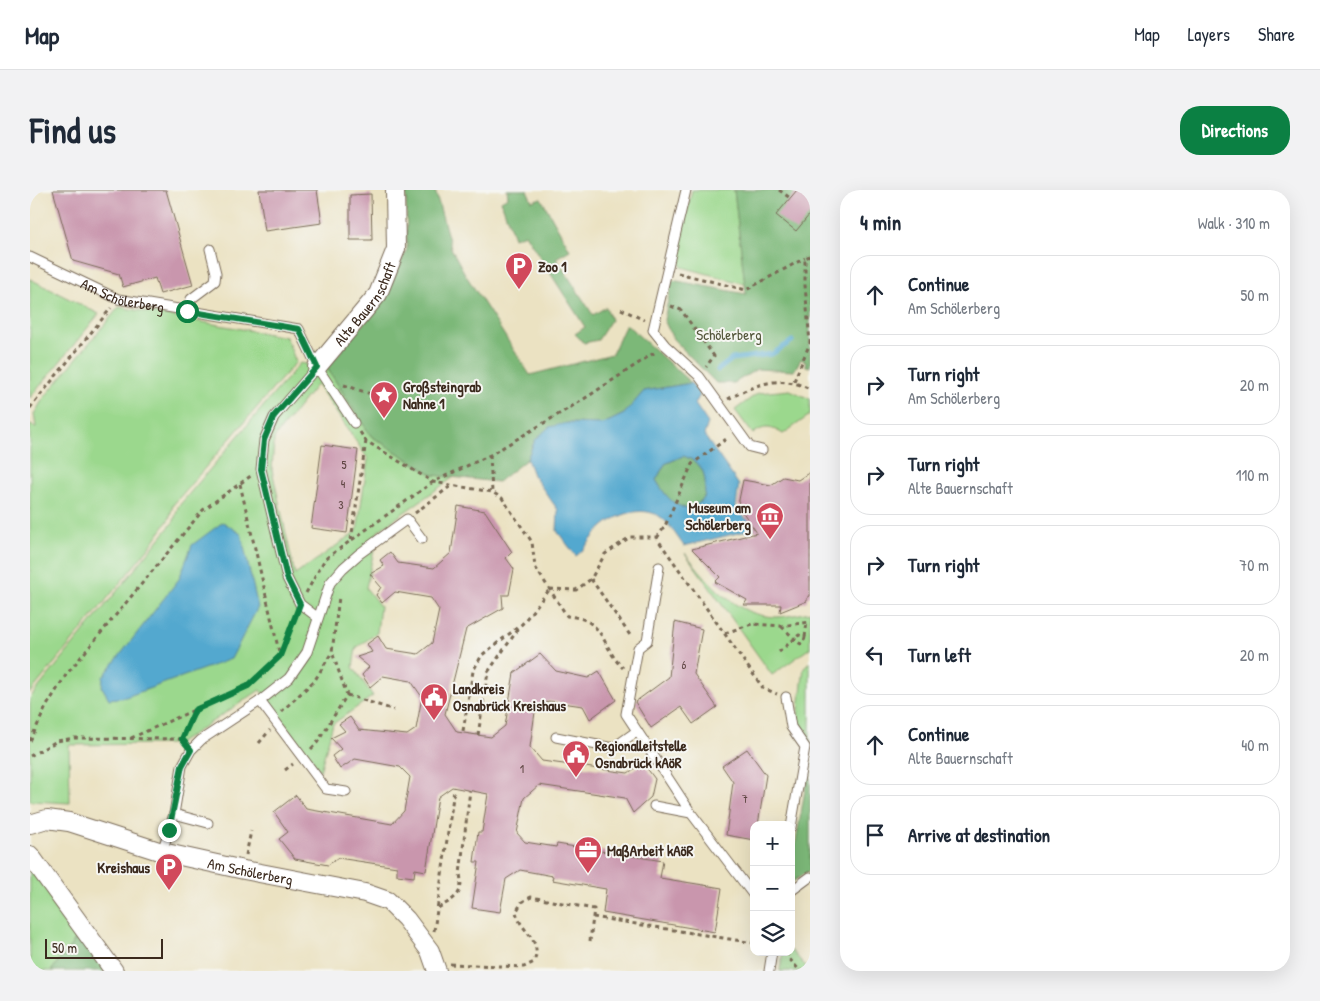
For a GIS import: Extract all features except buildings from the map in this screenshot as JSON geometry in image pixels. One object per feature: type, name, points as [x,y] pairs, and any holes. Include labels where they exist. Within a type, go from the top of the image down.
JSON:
[{"type":"street","name":"Alte Bauernschaft","points":[[317,367],[378,294],[396,249],[395,190]]},
{"type":"street","name":"Am Schölerberg","points":[[30,824],[47,819],[68,822],[162,852],[365,893],[388,901],[406,919],[434,962]]},
{"type":"street","points":[[30,855],[114,971]]},
{"type":"lane","points":[[686,190],[653,330],[665,346],[698,376],[750,448],[762,450]]},
{"type":"lane","points":[[187,311],[191,299],[215,281],[216,273],[210,249]]},
{"type":"lane","name":"Am Schölerberg","points":[[30,257],[118,299],[299,329],[317,367]]},
{"type":"lane","points":[[317,367],[354,423]]},
{"type":"lane","name":"Alte Bauernschaft","points":[[317,367],[274,416],[264,440],[261,469],[287,578],[300,604],[317,617]]},
{"type":"lane","points":[[162,852],[174,814],[182,766],[191,750],[201,740],[260,701],[289,678],[307,652],[317,617],[330,583],[343,568],[407,519],[422,539]]},
{"type":"lane","points":[[659,567],[647,641],[638,648],[626,714],[691,813],[750,891]]},
{"type":"lane","points":[[786,698],[791,727],[805,747],[792,821]]},
{"type":"lane","points":[[260,701],[326,789],[346,792]]},
{"type":"lane","points":[[556,737],[613,748],[637,731]]},
{"type":"lane","points":[[654,806],[691,813]]},
{"type":"lane","points":[[174,814],[208,823]]},
{"type":"lane","points":[[795,888],[810,877]]},
{"type":"lane","points":[[769,971],[771,956]]},
{"type":"path","points":[[780,190],[790,198]]},
{"type":"path","points":[[667,270],[746,290],[810,256]]},
{"type":"path","points":[[794,381],[810,344],[805,293],[805,258]]},
{"type":"path","points":[[30,408],[118,299]]},
{"type":"path","points":[[660,301],[681,310],[714,356],[698,376]]},
{"type":"path","points":[[620,309],[644,320]]},
{"type":"path","points":[[433,482],[490,455],[581,401],[665,346]]},
{"type":"path","points":[[720,405],[757,384],[794,381],[810,389]]},
{"type":"path","points":[[331,389],[341,385],[349,386],[392,401]]},
{"type":"path","points":[[354,423],[366,441],[433,482],[492,492],[502,498],[532,542],[535,567],[567,616],[589,621],[600,631],[615,660],[633,677]]},
{"type":"path","points":[[351,540],[366,441]]},
{"type":"path","points":[[657,538],[665,526],[692,464],[717,445]]},
{"type":"path","points":[[490,455],[492,492]]},
{"type":"path","points":[[30,741],[46,707],[66,676],[203,510],[240,484],[280,656]]},
{"type":"path","points":[[407,519],[453,485]]},
{"type":"path","points":[[550,589],[576,590],[591,579],[605,554],[630,537],[657,538]]},
{"type":"path","points":[[657,538],[763,688],[786,698]]},
{"type":"path","points":[[591,579],[638,648]]},
{"type":"path","points":[[478,735],[488,672],[550,589]]},
{"type":"path","points":[[259,743],[276,722],[281,711],[315,680],[332,652],[339,594]]},
{"type":"path","points":[[131,738],[248,686],[280,656],[300,604]]},
{"type":"path","points":[[725,634],[752,624],[780,626],[809,622],[801,644],[780,626]]},
{"type":"path","points":[[463,731],[474,671],[482,655],[522,624]]},
{"type":"path","points":[[780,652],[796,640],[799,635],[805,637]]},
{"type":"path","points":[[332,652],[347,695]]},
{"type":"path","points":[[347,695],[394,710]]},
{"type":"path","points":[[286,770],[317,743],[347,695]]},
{"type":"path","points":[[182,739],[195,710]]},
{"type":"path","points":[[30,756],[57,741],[74,738],[182,739],[191,750]]},
{"type":"path","points":[[454,790],[438,908],[434,962],[524,967],[534,962],[538,952],[534,941],[519,923],[516,912],[522,902],[531,897],[594,909],[590,941]]},
{"type":"path","points":[[438,908],[456,898],[462,886],[460,874],[470,790]]},
{"type":"path","points":[[246,857],[251,831]]},
{"type":"path","points":[[593,917],[750,942]]},
{"type":"path","points":[[787,956],[800,971]]},
{"type":"green space","points":[[406,190],[435,190],[451,248],[465,274],[530,375],[612,354],[626,324],[691,383],[644,391],[624,414],[603,424],[567,423],[535,440],[527,459],[498,482],[433,475],[371,436],[327,368],[385,297],[407,249]]},
{"type":"green space","points":[[507,190],[527,190],[532,201],[541,198],[570,250],[556,258],[593,315],[606,307],[611,320],[598,340],[584,343],[575,334],[585,327],[525,234],[514,238],[501,201],[508,197]]},
{"type":"green space","points":[[692,190],[734,190],[745,284],[682,267],[676,259]]},
{"type":"green space","name":"Schölerberg","points":[[734,190],[810,190],[810,367],[806,366],[805,361],[801,359],[794,371],[757,369],[734,383],[716,383],[673,339],[664,320],[672,280],[746,294]]},
{"type":"green space","points":[[30,279],[99,314],[30,398]]},
{"type":"green space","points":[[119,307],[286,337],[296,362],[173,505],[169,519],[151,545],[30,693],[30,425],[36,427],[34,414],[43,399]]},
{"type":"green space","points":[[300,363],[327,368],[371,436],[433,475],[454,477],[378,531],[366,588],[380,606],[377,633],[356,648],[353,667],[373,696],[333,724],[320,771],[260,690],[178,744],[69,745],[70,803],[30,801],[30,698],[174,521],[178,507]],"holes":[[[317,384],[368,459],[357,531],[295,575],[272,470],[274,438]]]},
{"type":"green space","points":[[790,390],[810,399],[810,415],[783,434],[764,428],[753,434],[735,410],[758,393]]},
{"type":"green space","points":[[683,456],[700,467],[704,477],[704,498],[692,509],[680,506],[671,500],[656,480],[665,464]]},
{"type":"green space","points":[[685,553],[713,586],[724,596],[747,611],[776,617],[810,612],[810,648],[772,675]]},
{"type":"green space","points":[[810,662],[810,745],[797,725],[804,667]]},
{"type":"green space","points":[[810,761],[810,870],[795,880],[795,847]]},
{"type":"green space","points":[[30,855],[83,930],[51,971],[30,971]]},
{"type":"green space","points":[[83,930],[114,971],[51,971]]},
{"type":"green space","points":[[795,954],[810,971],[780,971],[782,956],[795,956]]},
{"type":"water","points":[[691,383],[700,395],[695,404],[708,423],[704,435],[739,485],[736,507],[746,519],[763,522],[763,527],[684,546],[669,525],[659,516],[645,512],[631,513],[605,525],[576,556],[557,531],[558,510],[533,475],[527,459],[535,440],[549,427],[567,423],[603,424],[624,414],[644,391]],"holes":[[[683,456],[700,467],[705,484],[704,498],[692,509],[680,506],[671,500],[656,480],[665,464]]]},
{"type":"water","points":[[223,522],[241,534],[258,607],[231,659],[126,697],[109,699],[102,687],[103,677],[179,579],[192,545]]},
{"type":"waterway","points":[[718,370],[732,359],[772,354],[792,341]]},
{"type":"place","name":"Zoo 1","points":[[519,290]]},
{"type":"place","name":"Großsteingrab Nahne 1","points":[[384,419]]},
{"type":"place","name":"Museum am Schölerberg","points":[[770,540]]},
{"type":"place","name":"Landkreis Osnabrück Kreishaus","points":[[434,721]]},
{"type":"place","name":"Regionalleitstelle Osnabrück kAöR","points":[[576,778]]},
{"type":"place","name":"MaßArbeit kAöR","points":[[588,874]]},
{"type":"place","name":"Kreishaus","points":[[169,891]]},
{"type":"route","points":[[169,830],[174,814],[182,766],[191,750],[182,739],[195,710],[248,686],[280,656],[300,604],[287,578],[261,469],[264,440],[274,416],[317,367],[299,329],[187,311]]}]
